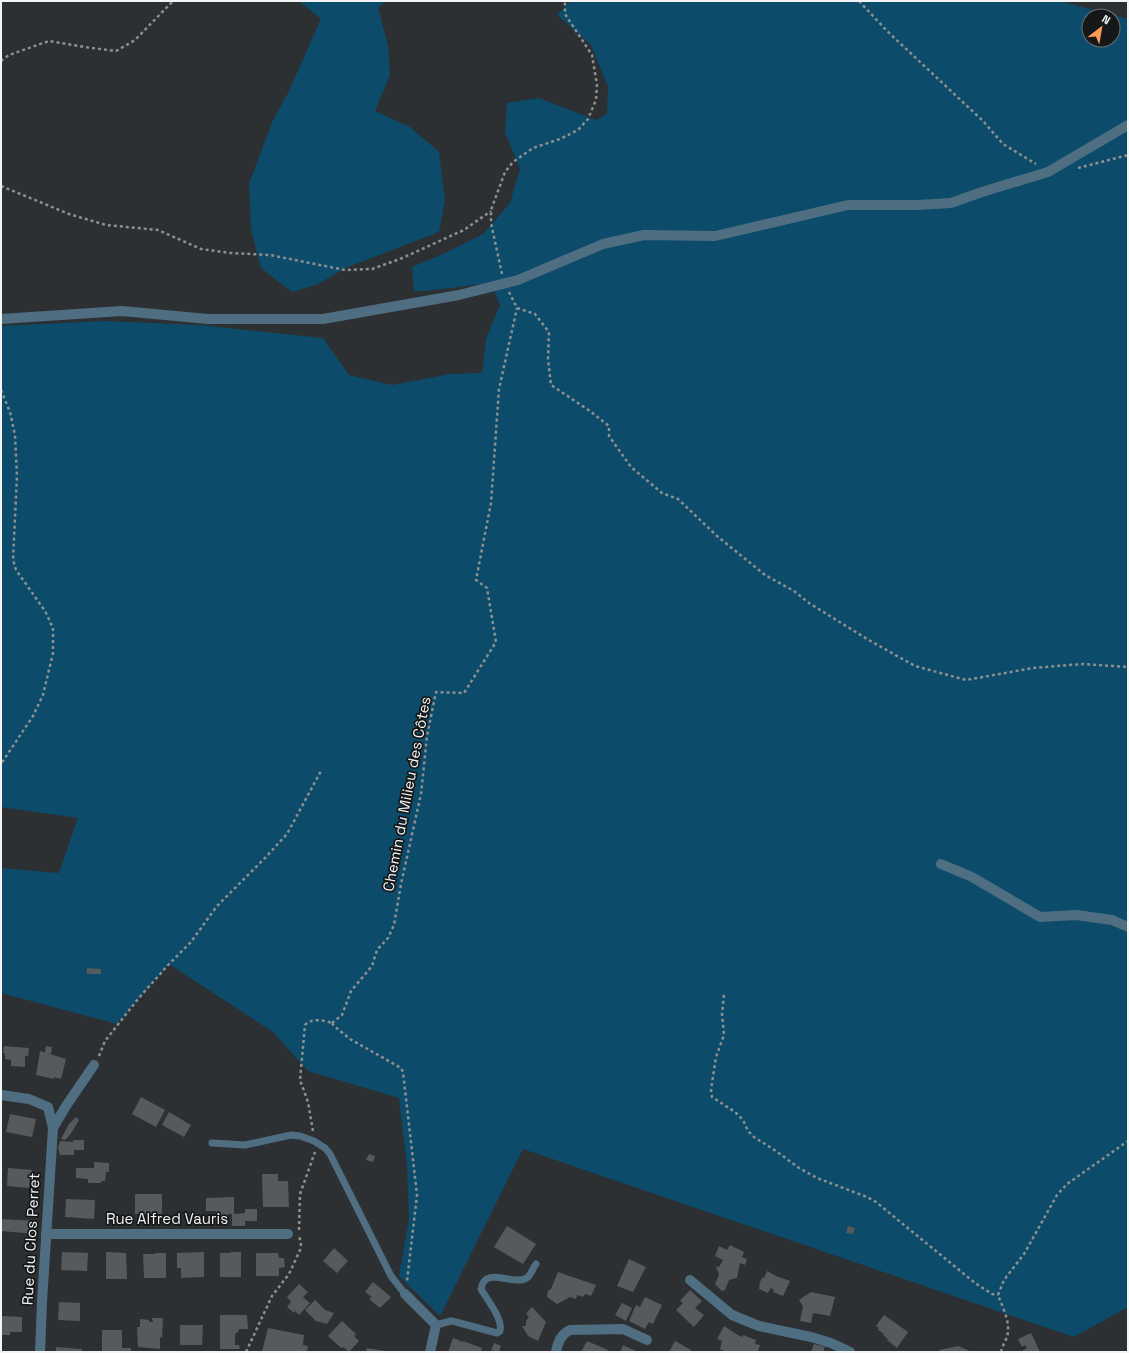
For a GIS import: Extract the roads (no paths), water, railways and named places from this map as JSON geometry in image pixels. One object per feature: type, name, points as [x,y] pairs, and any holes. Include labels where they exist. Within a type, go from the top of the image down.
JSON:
[{"type":"street","points":[[1,319],[122,311],[208,319],[323,319],[459,295],[504,284],[518,280],[603,244],[644,235],[714,236],[848,204],[917,205],[951,203],[1048,172],[1128,125]]},
{"type":"street","points":[[941,864],[972,877],[1040,917],[1076,915],[1112,920],[1128,927]]},
{"type":"street","name":"Rue du Clos Perret","points":[[53,1128],[94,1065]]},
{"type":"street","name":"Rue du Clos Perret","points":[[1,1095],[29,1099],[48,1107],[53,1128],[40,1352]]},
{"type":"street","name":"Rue Alfred Vauris","points":[[46,1234],[288,1234]]},
{"type":"street","points":[[690,1280],[732,1314],[759,1326],[811,1336],[850,1352]]},
{"type":"street","points":[[406,1294],[436,1325],[430,1352]]},
{"type":"street","points":[[556,1352],[558,1341],[565,1332],[570,1330],[623,1329],[647,1340]]},
{"type":"lane","points":[[212,1143],[245,1145],[291,1135],[300,1136],[314,1141],[325,1148],[330,1154],[391,1276],[406,1294]]},
{"type":"lane","points":[[436,1325],[451,1321],[497,1333],[500,1331],[501,1326],[499,1319],[481,1289],[484,1281],[495,1277],[517,1280],[524,1279],[530,1274],[536,1264]]}]
